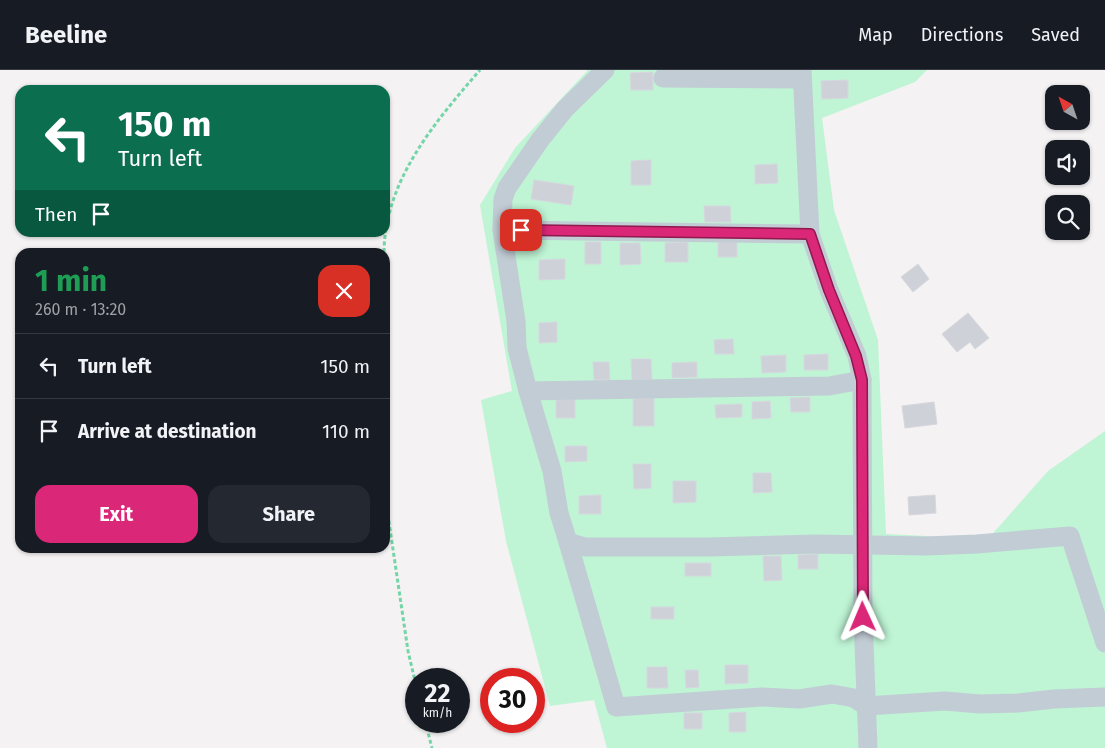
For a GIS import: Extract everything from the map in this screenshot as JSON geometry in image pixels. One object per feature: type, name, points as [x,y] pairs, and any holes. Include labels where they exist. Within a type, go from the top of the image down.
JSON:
[{"type":"street","points":[[604,70],[565,109],[540,140],[507,188],[503,199],[502,230],[516,321],[518,348],[528,390],[552,471],[568,542],[616,707],[762,698],[799,698],[832,694],[854,698],[866,706],[945,701],[980,704],[1018,703],[1054,699],[1105,697]]},
{"type":"street","points":[[663,78],[802,75],[810,234],[829,290],[856,356],[862,380],[862,545],[868,748]]},
{"type":"street","points":[[502,230],[810,234]]},
{"type":"street","points":[[528,390],[829,386],[862,380]]},
{"type":"street","points":[[568,542],[585,546],[710,547],[969,544],[1070,536],[1105,643]]},
{"type":"path","points":[[390,216],[405,172],[444,112],[480,70]]},
{"type":"path","points":[[390,529],[412,668]]},
{"type":"path","points":[[428,733],[432,748]]},
{"type":"green space","points":[[588,70],[927,70],[915,82],[822,118],[834,210],[878,340],[886,534],[988,539],[1048,471],[1105,431],[1105,748],[607,748],[594,700],[550,706],[545,687],[545,668],[540,668],[506,541],[481,400],[512,391],[480,205],[515,148]]},
{"type":"building","points":[[653,72],[653,90],[631,90],[630,73]]},
{"type":"building","points":[[848,80],[848,98],[822,99],[821,81]]},
{"type":"building","points":[[651,160],[651,185],[631,185],[631,161]]},
{"type":"building","points":[[777,164],[778,183],[755,184],[755,165]]},
{"type":"building","points":[[534,180],[574,186],[571,205],[531,199]]},
{"type":"building","points":[[704,206],[730,206],[731,222],[705,222]]},
{"type":"building","points":[[585,242],[601,242],[601,264],[585,264]]},
{"type":"building","points":[[688,242],[688,262],[665,262],[665,243]]},
{"type":"building","points":[[718,242],[737,242],[737,257],[718,257]]},
{"type":"building","points":[[620,243],[640,243],[641,264],[620,265]]},
{"type":"building","points":[[565,259],[565,279],[539,280],[539,260]]},
{"type":"building","points":[[918,264],[929,279],[913,292],[901,277]]},
{"type":"building","points":[[968,313],[989,338],[975,349],[970,342],[957,352],[942,334]]},
{"type":"building","points":[[557,322],[557,342],[539,343],[539,323]]},
{"type":"building","points":[[733,339],[734,354],[715,354],[714,340]]},
{"type":"building","points":[[828,354],[828,370],[804,370],[804,355]]},
{"type":"building","points":[[786,355],[786,372],[762,373],[761,356]]},
{"type":"building","points":[[631,359],[651,359],[652,380],[632,380]]},
{"type":"building","points":[[593,362],[609,362],[610,380],[594,380]]},
{"type":"building","points":[[697,362],[697,377],[672,378],[672,363]]},
{"type":"building","points":[[810,397],[810,412],[791,412],[790,398]]},
{"type":"building","points":[[654,398],[654,426],[633,426],[633,399]]},
{"type":"building","points":[[575,399],[575,418],[556,418],[556,400]]},
{"type":"building","points":[[770,401],[771,418],[752,419],[752,402]]},
{"type":"building","points":[[934,402],[937,424],[905,428],[902,406]]},
{"type":"building","points":[[742,404],[742,417],[716,418],[715,405]]},
{"type":"building","points":[[565,446],[587,446],[587,461],[565,462]]},
{"type":"building","points":[[633,464],[651,464],[651,488],[634,489]]},
{"type":"building","points":[[753,473],[771,473],[772,492],[753,493]]},
{"type":"building","points":[[673,481],[696,481],[696,502],[673,503]]},
{"type":"building","points":[[601,495],[601,514],[579,514],[579,496]]},
{"type":"building","points":[[935,495],[936,513],[909,515],[908,497]]},
{"type":"building","points":[[818,554],[818,569],[798,569],[798,555]]},
{"type":"building","points":[[763,556],[781,556],[782,580],[764,581]]},
{"type":"building","points":[[685,563],[711,563],[711,576],[685,576]]},
{"type":"building","points":[[651,607],[674,607],[674,619],[651,619]]},
{"type":"building","points":[[725,665],[748,665],[748,683],[725,684]]},
{"type":"building","points":[[647,667],[667,667],[668,688],[647,688]]},
{"type":"building","points":[[685,670],[698,670],[699,687],[686,688]]},
{"type":"building","points":[[746,712],[746,732],[729,732],[729,713]]},
{"type":"building","points":[[684,713],[702,713],[702,729],[684,729]]},
{"type":"route","points":[[521,230],[810,234],[829,290],[856,356],[862,380],[863,617]]}]
